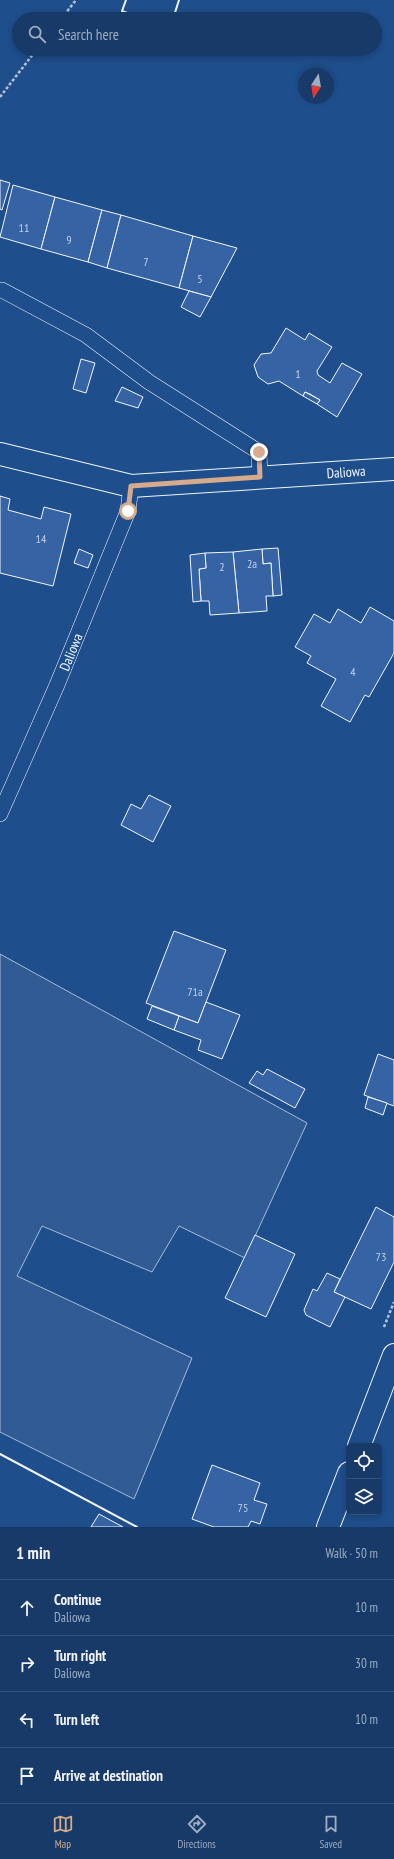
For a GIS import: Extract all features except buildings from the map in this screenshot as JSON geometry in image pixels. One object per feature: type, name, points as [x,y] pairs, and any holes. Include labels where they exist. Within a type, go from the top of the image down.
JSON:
[{"type":"street","name":"Daliowa","points":[[0,454],[131,486],[392,467]]},
{"type":"street","points":[[360,1443],[394,1355]]},
{"type":"street","points":[[328,1527],[347,1479]]},
{"type":"lane","points":[[2,290],[86,335],[149,382],[259,452],[260,477]]},
{"type":"lane","name":"Daliowa","points":[[0,814],[58,685],[128,511],[131,486]]},
{"type":"path","points":[[67,12],[76,0]]},
{"type":"path","points":[[0,97],[32,56]]},
{"type":"shaded area","points":[[0,954],[307,1123],[245,1258],[179,1226],[152,1272],[42,1226],[17,1276],[192,1358],[134,1499],[0,1432]]},
{"type":"wall","points":[[125,12],[122,11],[126,0]]},
{"type":"wall","points":[[175,12],[179,0]]},
{"type":"wall","points":[[0,1454],[137,1527]]},
{"type":"route","points":[[128,511],[131,486],[260,477],[259,452]]}]
